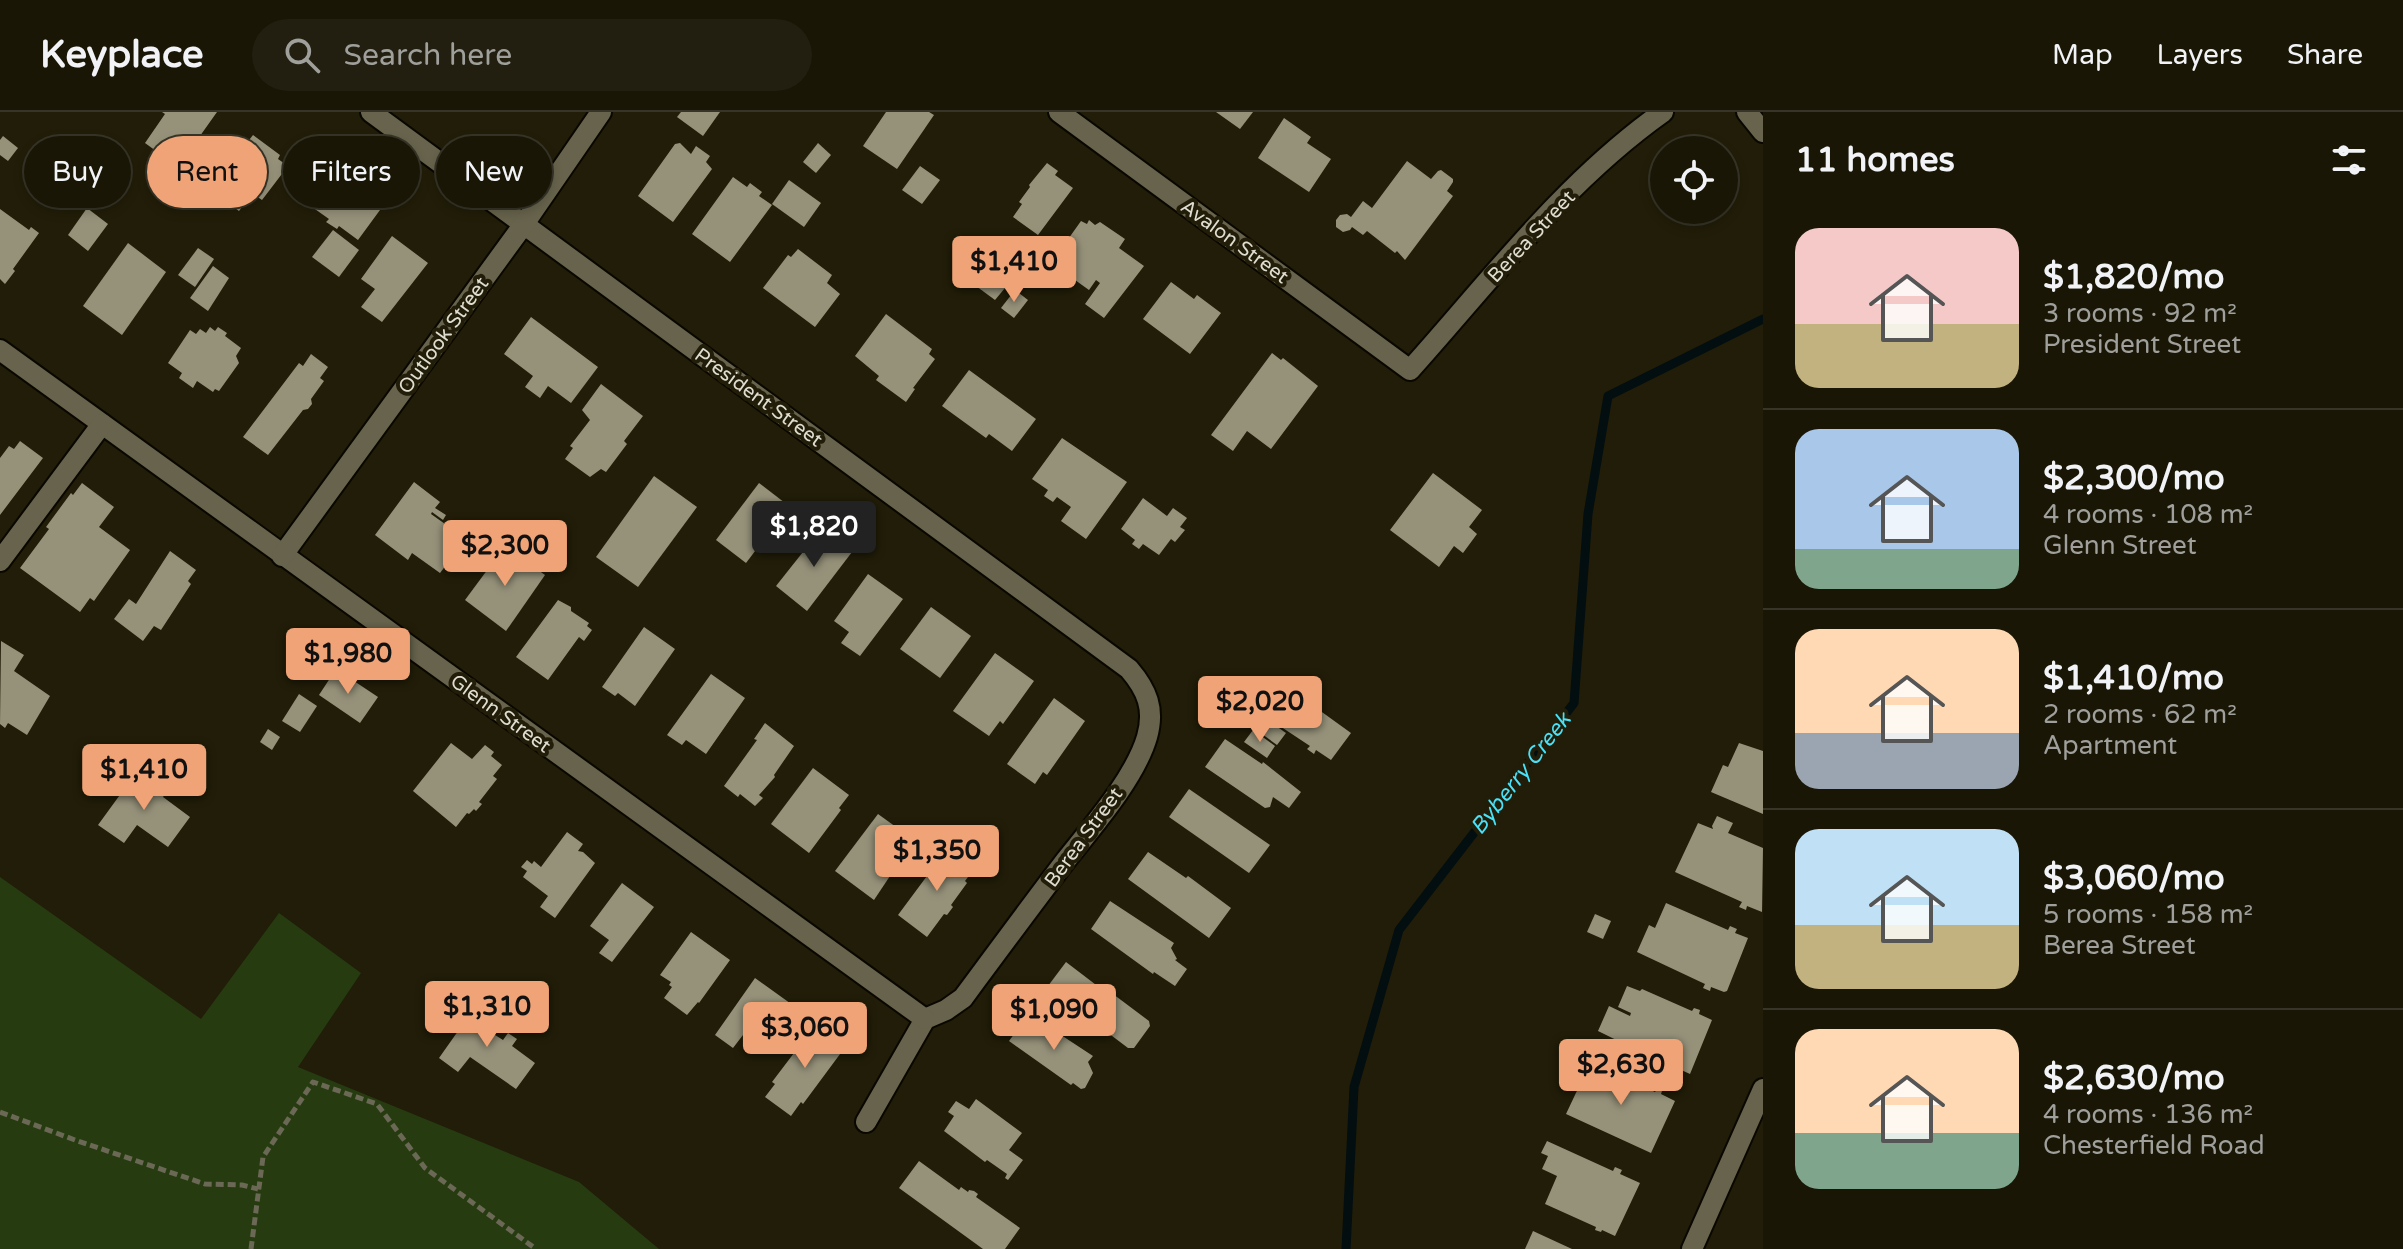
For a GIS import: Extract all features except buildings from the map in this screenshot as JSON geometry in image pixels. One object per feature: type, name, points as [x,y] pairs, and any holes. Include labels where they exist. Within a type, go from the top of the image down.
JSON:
[{"type":"street","name":"President Street","points":[[371,112],[1117,660],[1144,686]]},
{"type":"street","name":"Outlook Street","points":[[282,556],[524,224],[601,112]]},
{"type":"street","name":"Avalon Street","points":[[1059,112],[1410,370]]},
{"type":"street","name":"Berea Street","points":[[1410,370],[1546,215],[1601,163],[1663,112]]},
{"type":"street","points":[[1747,112],[1763,132]]},
{"type":"street","name":"Glenn Street","points":[[0,350],[925,1019]]},
{"type":"street","points":[[0,561],[102,424]]},
{"type":"street","name":"Berea Street","points":[[925,1019],[963,998],[1103,813],[1134,765],[1148,735],[1149,704],[1144,686]]},
{"type":"street","points":[[866,1122],[925,1019]]},
{"type":"street","points":[[1692,1249],[1763,1089]]},
{"type":"path","points":[[251,1249],[263,1157],[313,1082],[377,1104],[425,1168],[536,1249]]},
{"type":"path","points":[[0,1112],[205,1184],[242,1185],[258,1189]]},
{"type":"green space","points":[[0,877],[201,1019],[279,913],[361,973],[298,1067],[579,1182],[659,1249],[0,1249]]},
{"type":"waterway","name":"Byberry Creek","points":[[1346,1249],[1354,1087],[1399,930],[1574,703],[1588,514],[1608,396],[1763,319]]}]
